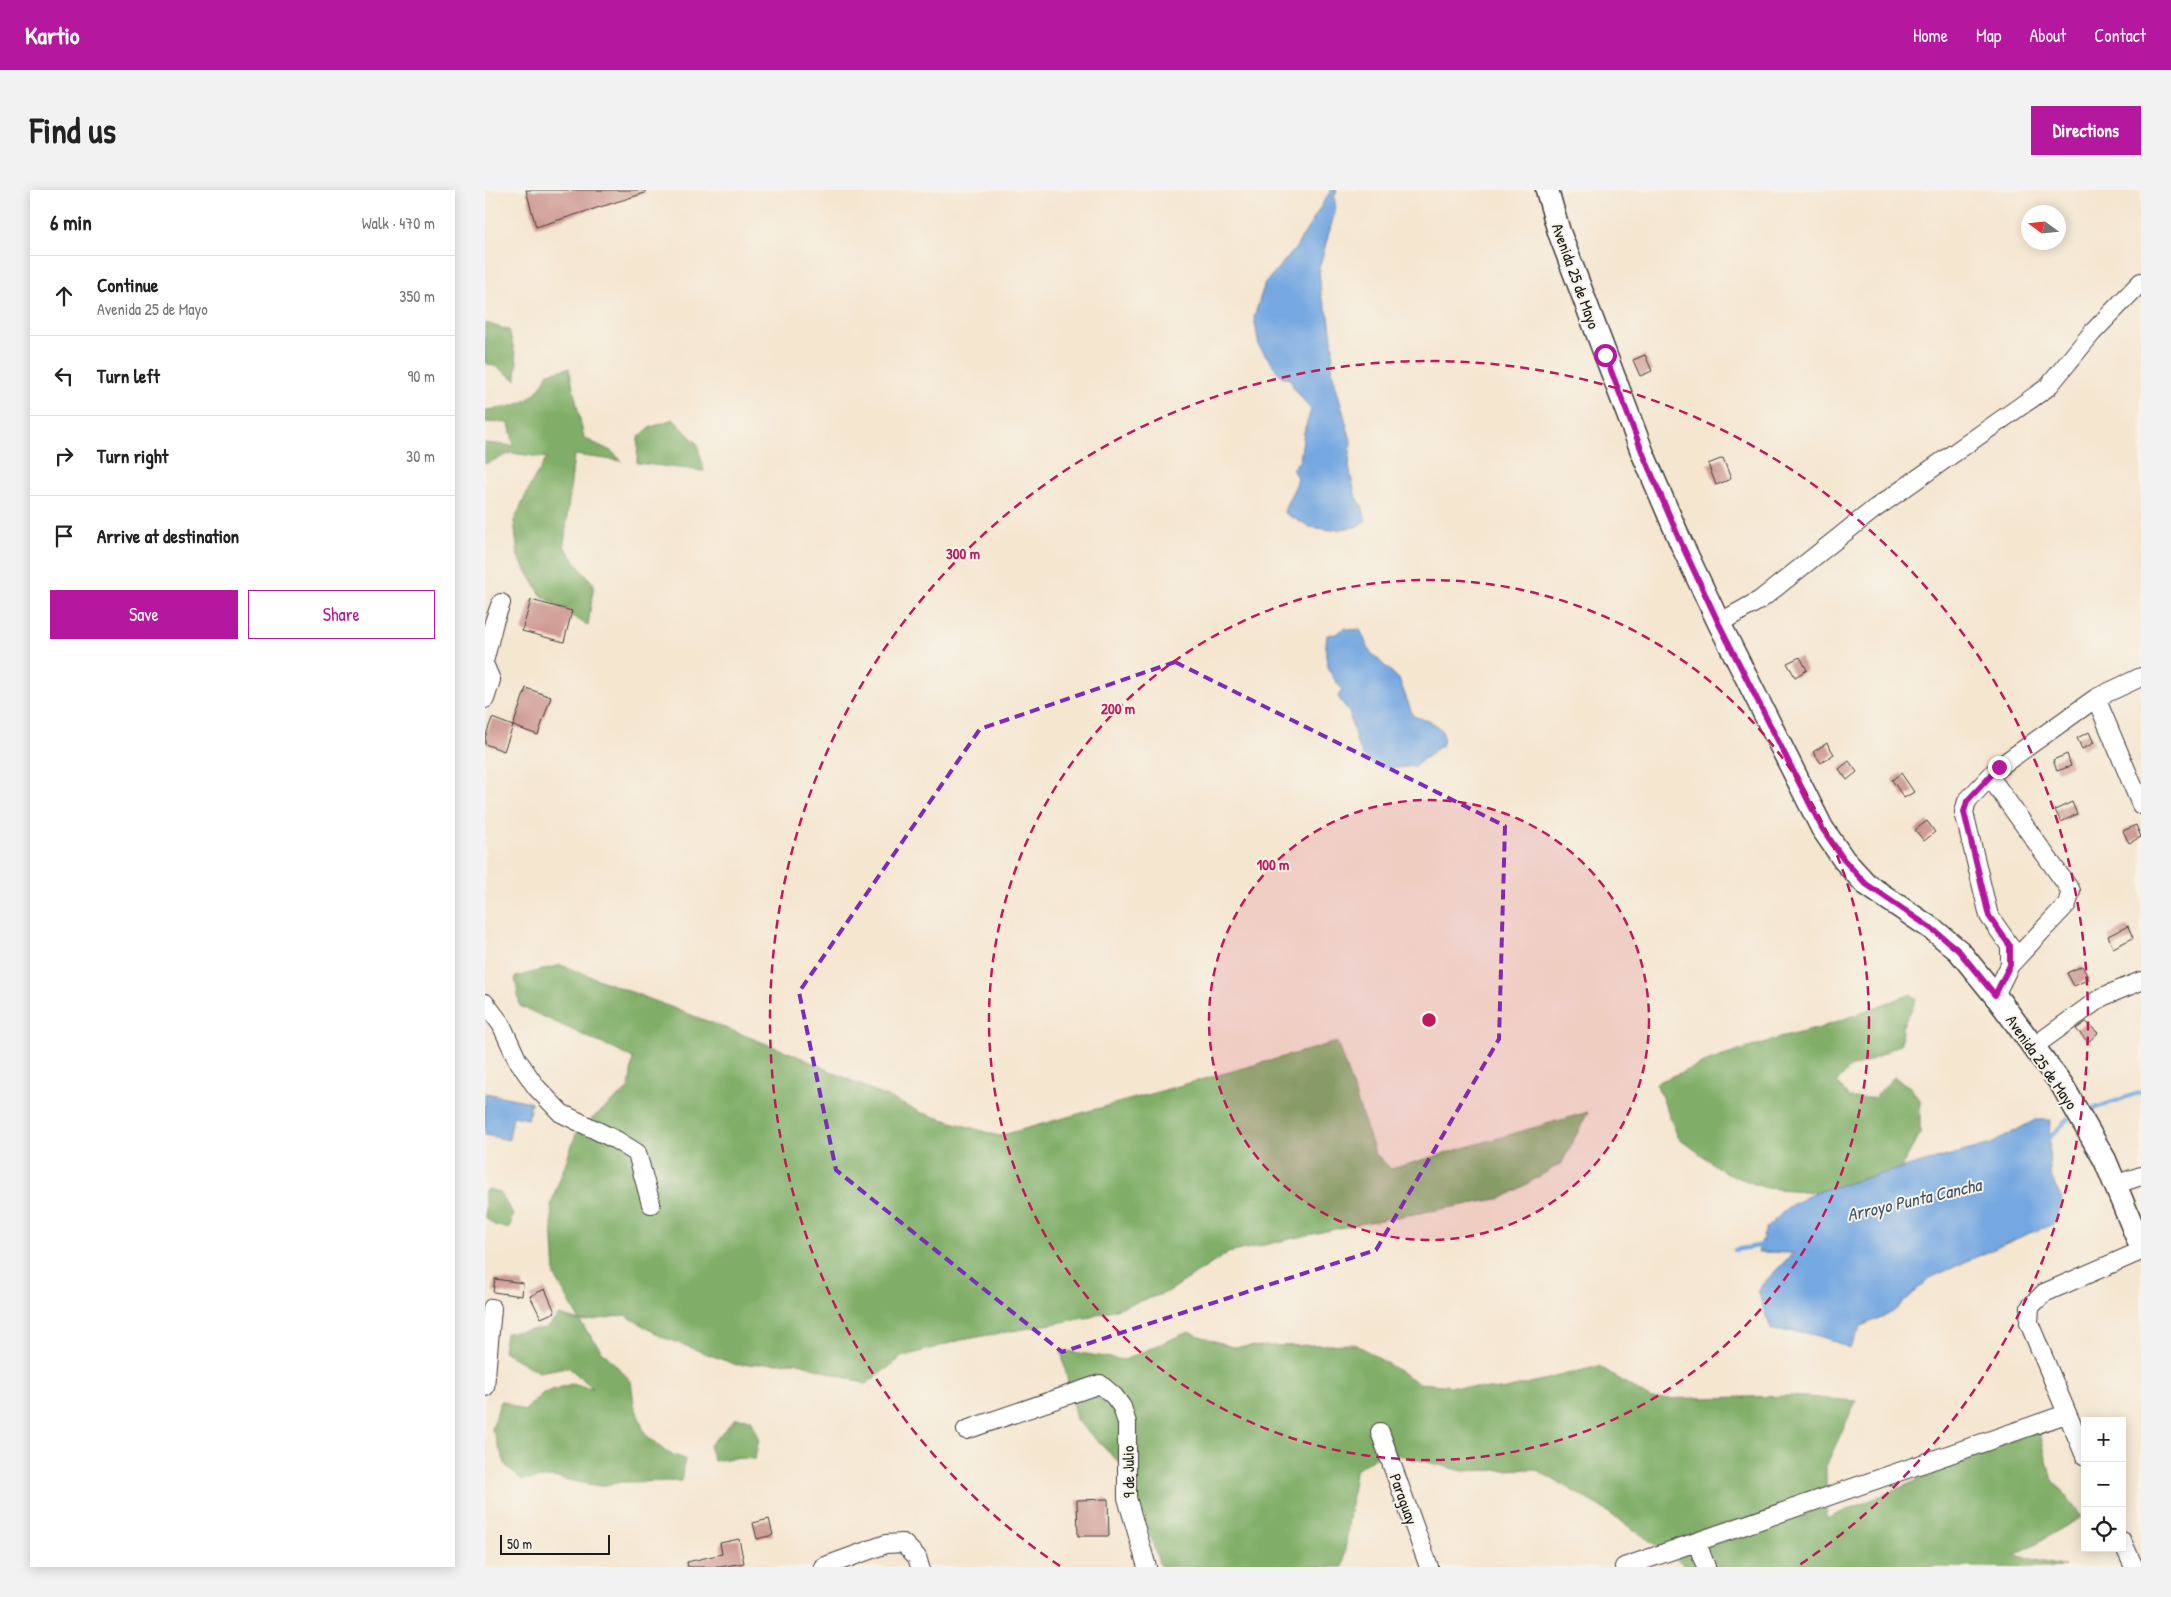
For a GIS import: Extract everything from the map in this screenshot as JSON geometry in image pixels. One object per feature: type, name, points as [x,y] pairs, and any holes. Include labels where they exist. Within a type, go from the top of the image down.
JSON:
[{"type":"main road","name":"Avenida 25 de Mayo","points":[[1547,190],[1559,232],[1643,454],[1682,545],[1719,624],[1822,828],[1844,860],[1866,884],[1935,931],[1959,951],[1995,995],[2062,1085],[2117,1184],[2141,1247]]},
{"type":"street","points":[[1719,624],[1760,600],[1873,510],[2047,387],[2092,333],[2141,282]]},
{"type":"street","points":[[485,658],[501,603]]},
{"type":"street","points":[[485,666],[491,680],[485,699]]},
{"type":"street","points":[[2010,965],[2010,946],[1989,916],[1964,812],[1967,801],[1999,767],[2096,698],[2141,677]]},
{"type":"street","points":[[2096,698],[2141,806]]},
{"type":"street","points":[[1990,777],[2071,891],[2067,904],[2010,965],[1995,995]]},
{"type":"street","points":[[2033,1047],[2101,997],[2141,981]]},
{"type":"street","points":[[485,1003],[501,1024],[517,1059],[536,1087],[561,1113],[616,1140],[637,1153],[651,1204]]},
{"type":"street","points":[[2117,1184],[2141,1176]]},
{"type":"street","points":[[2081,1447],[2029,1323],[2030,1307],[2043,1293],[2141,1251]]},
{"type":"street","points":[[485,1387],[492,1308]]},
{"type":"street","name":"9 de Julio","points":[[966,1430],[1100,1384],[1114,1396],[1121,1407],[1127,1423],[1127,1498],[1147,1567]]},
{"type":"street","points":[[1625,1567],[2066,1414]]},
{"type":"street","name":"Paraguay","points":[[1380,1432],[1429,1567]]},
{"type":"street","points":[[1697,1542],[1706,1567]]},
{"type":"street","points":[[823,1567],[886,1544],[903,1543],[917,1557],[920,1567]]},
{"type":"street","points":[[2126,1550],[2134,1567]]},
{"type":"highlighted area","points":[[1175,662],[1505,826],[1499,1039],[1376,1250],[1062,1352],[836,1170],[799,992],[980,729]]},
{"type":"green space","points":[[485,323],[509,330],[517,362],[516,380],[497,367],[485,363]]},
{"type":"green space","points":[[569,368],[584,438],[611,451],[622,461],[574,455],[564,546],[594,584],[588,626],[541,595],[518,557],[514,521],[531,484],[547,458],[511,453],[485,464],[485,443],[514,446],[509,423],[485,422],[485,410],[523,402],[530,398],[548,373]]},
{"type":"green space","points":[[673,419],[697,443],[704,471],[637,463],[638,438],[649,428]]},
{"type":"green space","points":[[561,965],[793,1054],[922,1113],[999,1136],[1337,1042],[1375,1153],[1391,1169],[1588,1112],[1562,1163],[1503,1198],[1353,1225],[1228,1253],[1168,1292],[1091,1317],[961,1340],[902,1357],[866,1384],[796,1362],[737,1365],[662,1337],[625,1315],[580,1322],[602,1351],[631,1381],[634,1404],[645,1434],[666,1452],[685,1459],[681,1481],[622,1482],[599,1486],[553,1477],[522,1480],[506,1466],[492,1429],[501,1400],[524,1411],[543,1393],[571,1384],[593,1388],[568,1367],[538,1372],[503,1351],[506,1333],[546,1328],[559,1315],[580,1321],[555,1276],[551,1204],[577,1131],[629,1088],[633,1058],[520,1006],[515,977]]},
{"type":"green space","points":[[1911,994],[1917,999],[1902,1027],[1901,1044],[1869,1061],[1850,1068],[1837,1082],[1849,1098],[1874,1098],[1894,1077],[1910,1087],[1920,1100],[1920,1134],[1900,1169],[1816,1192],[1766,1188],[1725,1173],[1678,1137],[1656,1083],[1714,1059],[1779,1038],[1820,1028]]},
{"type":"green space","points":[[487,1189],[500,1192],[513,1215],[509,1229],[494,1225],[485,1217],[485,1191]]},
{"type":"green space","points":[[1188,1332],[1232,1347],[1356,1344],[1418,1383],[1502,1390],[1599,1366],[1651,1399],[1792,1396],[1856,1401],[1826,1466],[1826,1519],[2039,1429],[2051,1477],[2081,1518],[2015,1555],[2065,1567],[1688,1567],[1599,1506],[1535,1469],[1463,1471],[1383,1451],[1355,1471],[1343,1567],[1162,1567],[1159,1563],[1131,1474],[1076,1420],[1061,1350],[1124,1360]]},
{"type":"green space","points":[[736,1418],[751,1419],[759,1439],[755,1459],[732,1458],[714,1461],[709,1446]]},
{"type":"water","points":[[1331,190],[1337,190],[1334,198],[1336,208],[1319,268],[1321,296],[1329,316],[1333,347],[1332,371],[1351,441],[1349,467],[1355,494],[1362,506],[1366,520],[1356,527],[1332,530],[1310,527],[1284,513],[1298,479],[1292,469],[1300,460],[1304,432],[1311,410],[1294,388],[1290,379],[1281,376],[1259,346],[1254,317],[1265,283],[1295,249]]},
{"type":"water","points":[[1344,628],[1349,630],[1360,629],[1370,652],[1399,679],[1413,716],[1435,724],[1442,732],[1443,744],[1415,766],[1390,769],[1377,766],[1364,758],[1357,743],[1349,712],[1338,697],[1342,689],[1332,676],[1326,658],[1327,635],[1337,634]]},
{"type":"water","points":[[485,1093],[531,1102],[528,1119],[513,1116],[509,1140],[485,1135]]},
{"type":"water","points":[[2035,1120],[2050,1120],[2050,1174],[2062,1200],[2054,1224],[2027,1234],[1930,1278],[1893,1312],[1861,1326],[1850,1348],[1812,1334],[1794,1331],[1772,1331],[1758,1289],[1793,1253],[1758,1252],[1766,1228],[1791,1205],[1816,1192],[1991,1144]]},
{"type":"building","points":[[526,190],[645,190],[645,193],[536,227]]},
{"type":"building","points":[[1645,355],[1652,371],[1640,376],[1633,360]]},
{"type":"building","points":[[1723,458],[1731,479],[1716,485],[1708,464]]},
{"type":"building","points":[[531,600],[572,611],[564,642],[522,631]]},
{"type":"building","points":[[1800,657],[1807,670],[1795,677],[1787,663]]},
{"type":"building","points":[[526,688],[551,697],[538,735],[513,726]]},
{"type":"building","points":[[492,718],[513,726],[504,751],[485,744],[485,738]]},
{"type":"building","points":[[2089,732],[2094,743],[2082,749],[2077,738]]},
{"type":"building","points":[[1827,743],[1834,754],[1821,763],[1813,752]]},
{"type":"building","points":[[2067,754],[2071,766],[2057,771],[2053,760]]},
{"type":"building","points":[[1849,761],[1857,772],[1847,780],[1839,769]]},
{"type":"building","points":[[1901,773],[1914,792],[1904,798],[1892,780]]},
{"type":"building","points":[[2072,802],[2077,814],[2061,822],[2055,810]]},
{"type":"building","points":[[1927,821],[1935,832],[1924,841],[1915,830]]},
{"type":"building","points":[[2136,825],[2141,837],[2129,843],[2123,831]]},
{"type":"building","points":[[2128,926],[2133,938],[2113,948],[2108,936]]},
{"type":"building","points":[[2082,966],[2089,979],[2074,986],[2067,973]]},
{"type":"building","points":[[2086,1022],[2098,1033],[2088,1042],[2076,1029]]},
{"type":"building","points":[[495,1279],[523,1283],[522,1296],[493,1292]]},
{"type":"building","points":[[545,1289],[555,1312],[541,1318],[530,1296]]},
{"type":"building","points":[[1108,1499],[1109,1536],[1078,1536],[1077,1500]]},
{"type":"building","points":[[769,1519],[773,1535],[757,1539],[753,1523]]},
{"type":"building","points":[[739,1539],[744,1563],[720,1567],[688,1567],[687,1562],[722,1554],[720,1543]]},
{"type":"waterway","name":"Arroyo Punta Cancha","points":[[2090,1110],[2141,1092]]},
{"type":"waterway","name":"Arroyo Punta Cancha","points":[[2047,1140],[2068,1119]]},
{"type":"waterway","name":"Arroyo Punta Cancha","points":[[1735,1250],[1764,1245]]},
{"type":"route","points":[[1605,355],[1643,454],[1682,545],[1719,624],[1822,828],[1844,860],[1866,884],[1935,931],[1959,951],[1995,995],[2010,965],[2010,946],[1989,916],[1964,812],[1967,801],[1999,767]]}]
